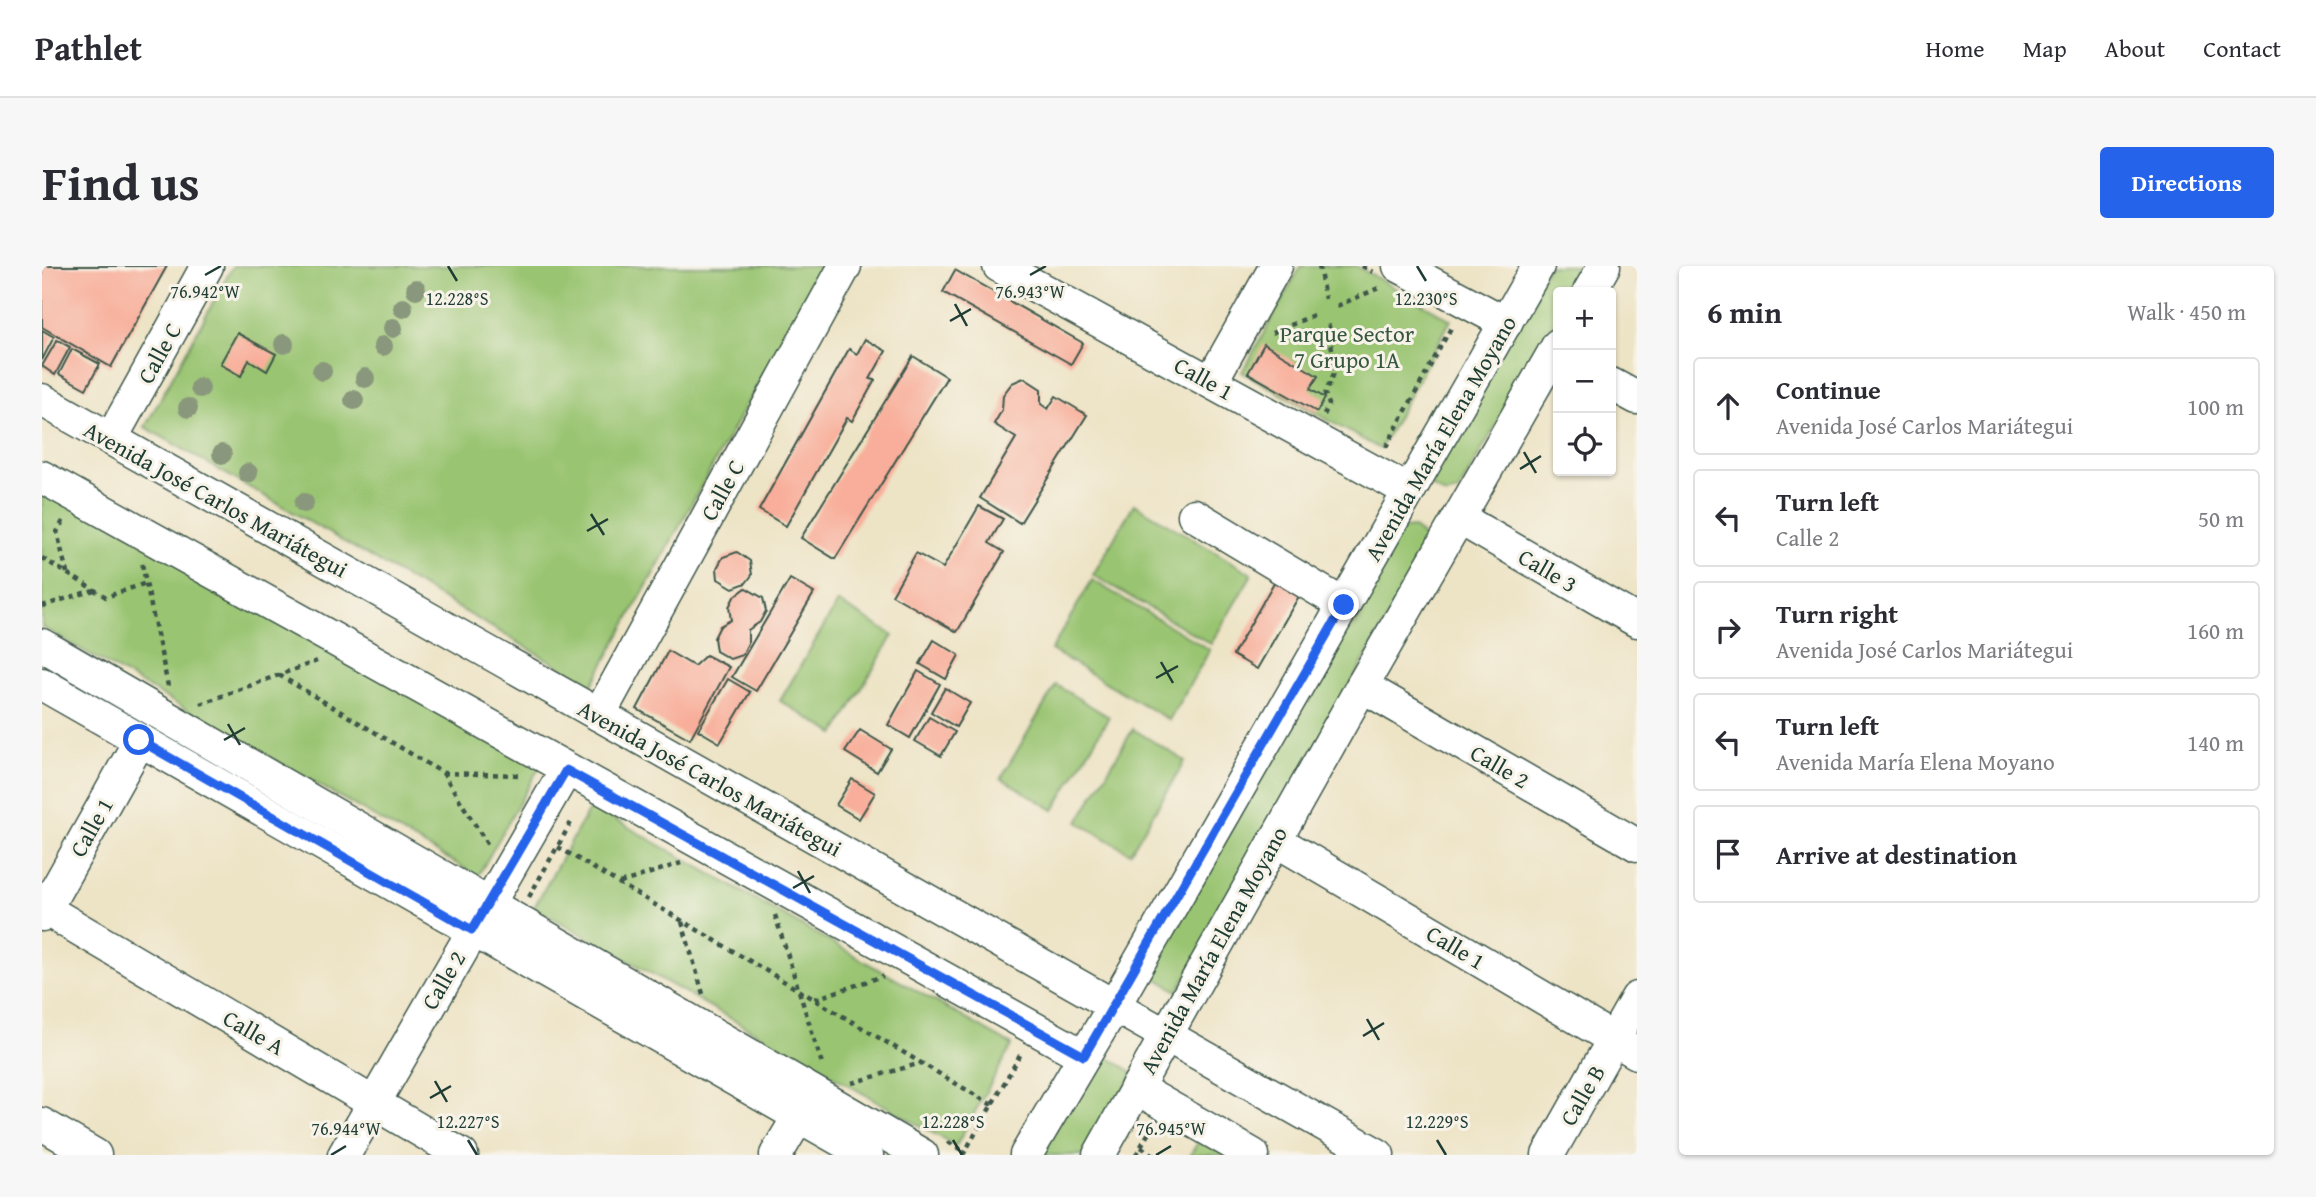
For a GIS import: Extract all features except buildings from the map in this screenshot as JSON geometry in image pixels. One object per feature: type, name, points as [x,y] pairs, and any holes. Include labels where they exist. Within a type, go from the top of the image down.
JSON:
[{"type":"street","name":"Calle C","points":[[111,439],[207,266]]},
{"type":"street","name":"Calle C","points":[[599,715],[845,266]]},
{"type":"street","name":"Calle 1","points":[[999,266],[1409,491]]},
{"type":"street","points":[[1211,382],[1276,266]]},
{"type":"street","name":"Avenida María Elena Moyano","points":[[1026,1155],[1538,266]]},
{"type":"street","points":[[1592,287],[1604,266]]},
{"type":"street","points":[[1390,275],[1506,323]]},
{"type":"street","name":"Avenida María Elena Moyano","points":[[1099,1155],[1362,686],[1553,358]]},
{"type":"street","points":[[1616,387],[1637,398]]},
{"type":"street","name":"Avenida José Carlos Mariátegui","points":[[42,400],[1378,1155]]},
{"type":"street","points":[[42,477],[1084,1056]]},
{"type":"street","points":[[1194,515],[1344,605]]},
{"type":"street","name":"Calle 3","points":[[1459,518],[1637,621]]},
{"type":"street","points":[[42,645],[799,1116],[867,1155]]},
{"type":"street","points":[[42,684],[139,740],[480,916],[922,1155]]},
{"type":"street","name":"Calle 2","points":[[1362,686],[1637,845]]},
{"type":"street","name":"Calle 1","points":[[43,912],[139,740]]},
{"type":"street","name":"Calle 2","points":[[344,1155],[566,770]]},
{"type":"street","name":"Calle 1","points":[[1275,840],[1625,1046]]},
{"type":"street","name":"Calle A","points":[[43,912],[462,1155]]},
{"type":"street","name":"Calle B","points":[[1548,1155],[1625,1046],[1637,998]]},
{"type":"street","points":[[1136,1088],[1253,1155]]},
{"type":"street","points":[[776,1155],[799,1116]]},
{"type":"street","points":[[42,1124],[95,1155]]},
{"type":"path","points":[[1319,266],[1325,299]]},
{"type":"path","points":[[1362,266],[1390,275]]},
{"type":"path","points":[[1337,306],[1390,275]]},
{"type":"path","points":[[1270,334],[1316,314]]},
{"type":"path","points":[[1382,453],[1456,319]]},
{"type":"path","points":[[1322,419],[1329,404],[1325,394],[1335,371],[1328,320]]},
{"type":"path","points":[[67,514],[57,532],[67,573]]},
{"type":"path","points":[[140,556],[170,697]]},
{"type":"path","points":[[42,558],[106,597],[146,583]]},
{"type":"path","points":[[42,606],[94,590]]},
{"type":"path","points":[[190,708],[322,659]]},
{"type":"path","points":[[279,675],[443,773],[495,857]]},
{"type":"path","points":[[558,847],[992,1105]]},
{"type":"path","points":[[619,884],[692,860]]},
{"type":"path","points":[[772,905],[825,1071]]},
{"type":"path","points":[[682,921],[705,1002]]},
{"type":"path","points":[[814,1000],[892,974]]},
{"type":"path","points":[[848,1084],[921,1063]]},
{"type":"path","points":[[1141,1147],[1154,1155]]},
{"type":"green space","points":[[233,266],[816,266],[821,269],[592,685],[145,427]]},
{"type":"green space","name":"Parque Sector 7 Grupo 1A","points":[[1301,266],[1356,266],[1451,320],[1380,449],[1242,372]]},
{"type":"green space","points":[[1548,266],[1586,266],[1575,287],[1553,287],[1553,326],[1458,492],[1446,495],[1431,486],[1430,474]]},
{"type":"green space","points":[[42,482],[540,766],[478,876],[42,627]]},
{"type":"green space","points":[[1134,504],[1252,574],[1211,644],[1093,575]]},
{"type":"green space","points":[[1414,528],[1424,537],[1427,548],[1178,991],[1149,974],[1402,529]]},
{"type":"green space","points":[[1092,580],[1210,650],[1169,720],[1051,650]]},
{"type":"green space","points":[[838,602],[893,635],[835,734],[780,701]]},
{"type":"green space","points":[[1056,685],[1109,717],[1054,810],[1001,778]]},
{"type":"green space","points":[[1133,729],[1185,761],[1130,853],[1078,822]]},
{"type":"green space","points":[[591,806],[1012,1045],[956,1146],[534,907]]},
{"type":"green space","points":[[1101,1053],[1134,1073],[1085,1155],[1040,1155]]},
{"type":"green space","points":[[1200,1139],[1228,1155],[1190,1155]]},
{"type":"route","points":[[139,740],[472,930],[566,770],[1084,1056],[1344,605]]}]
